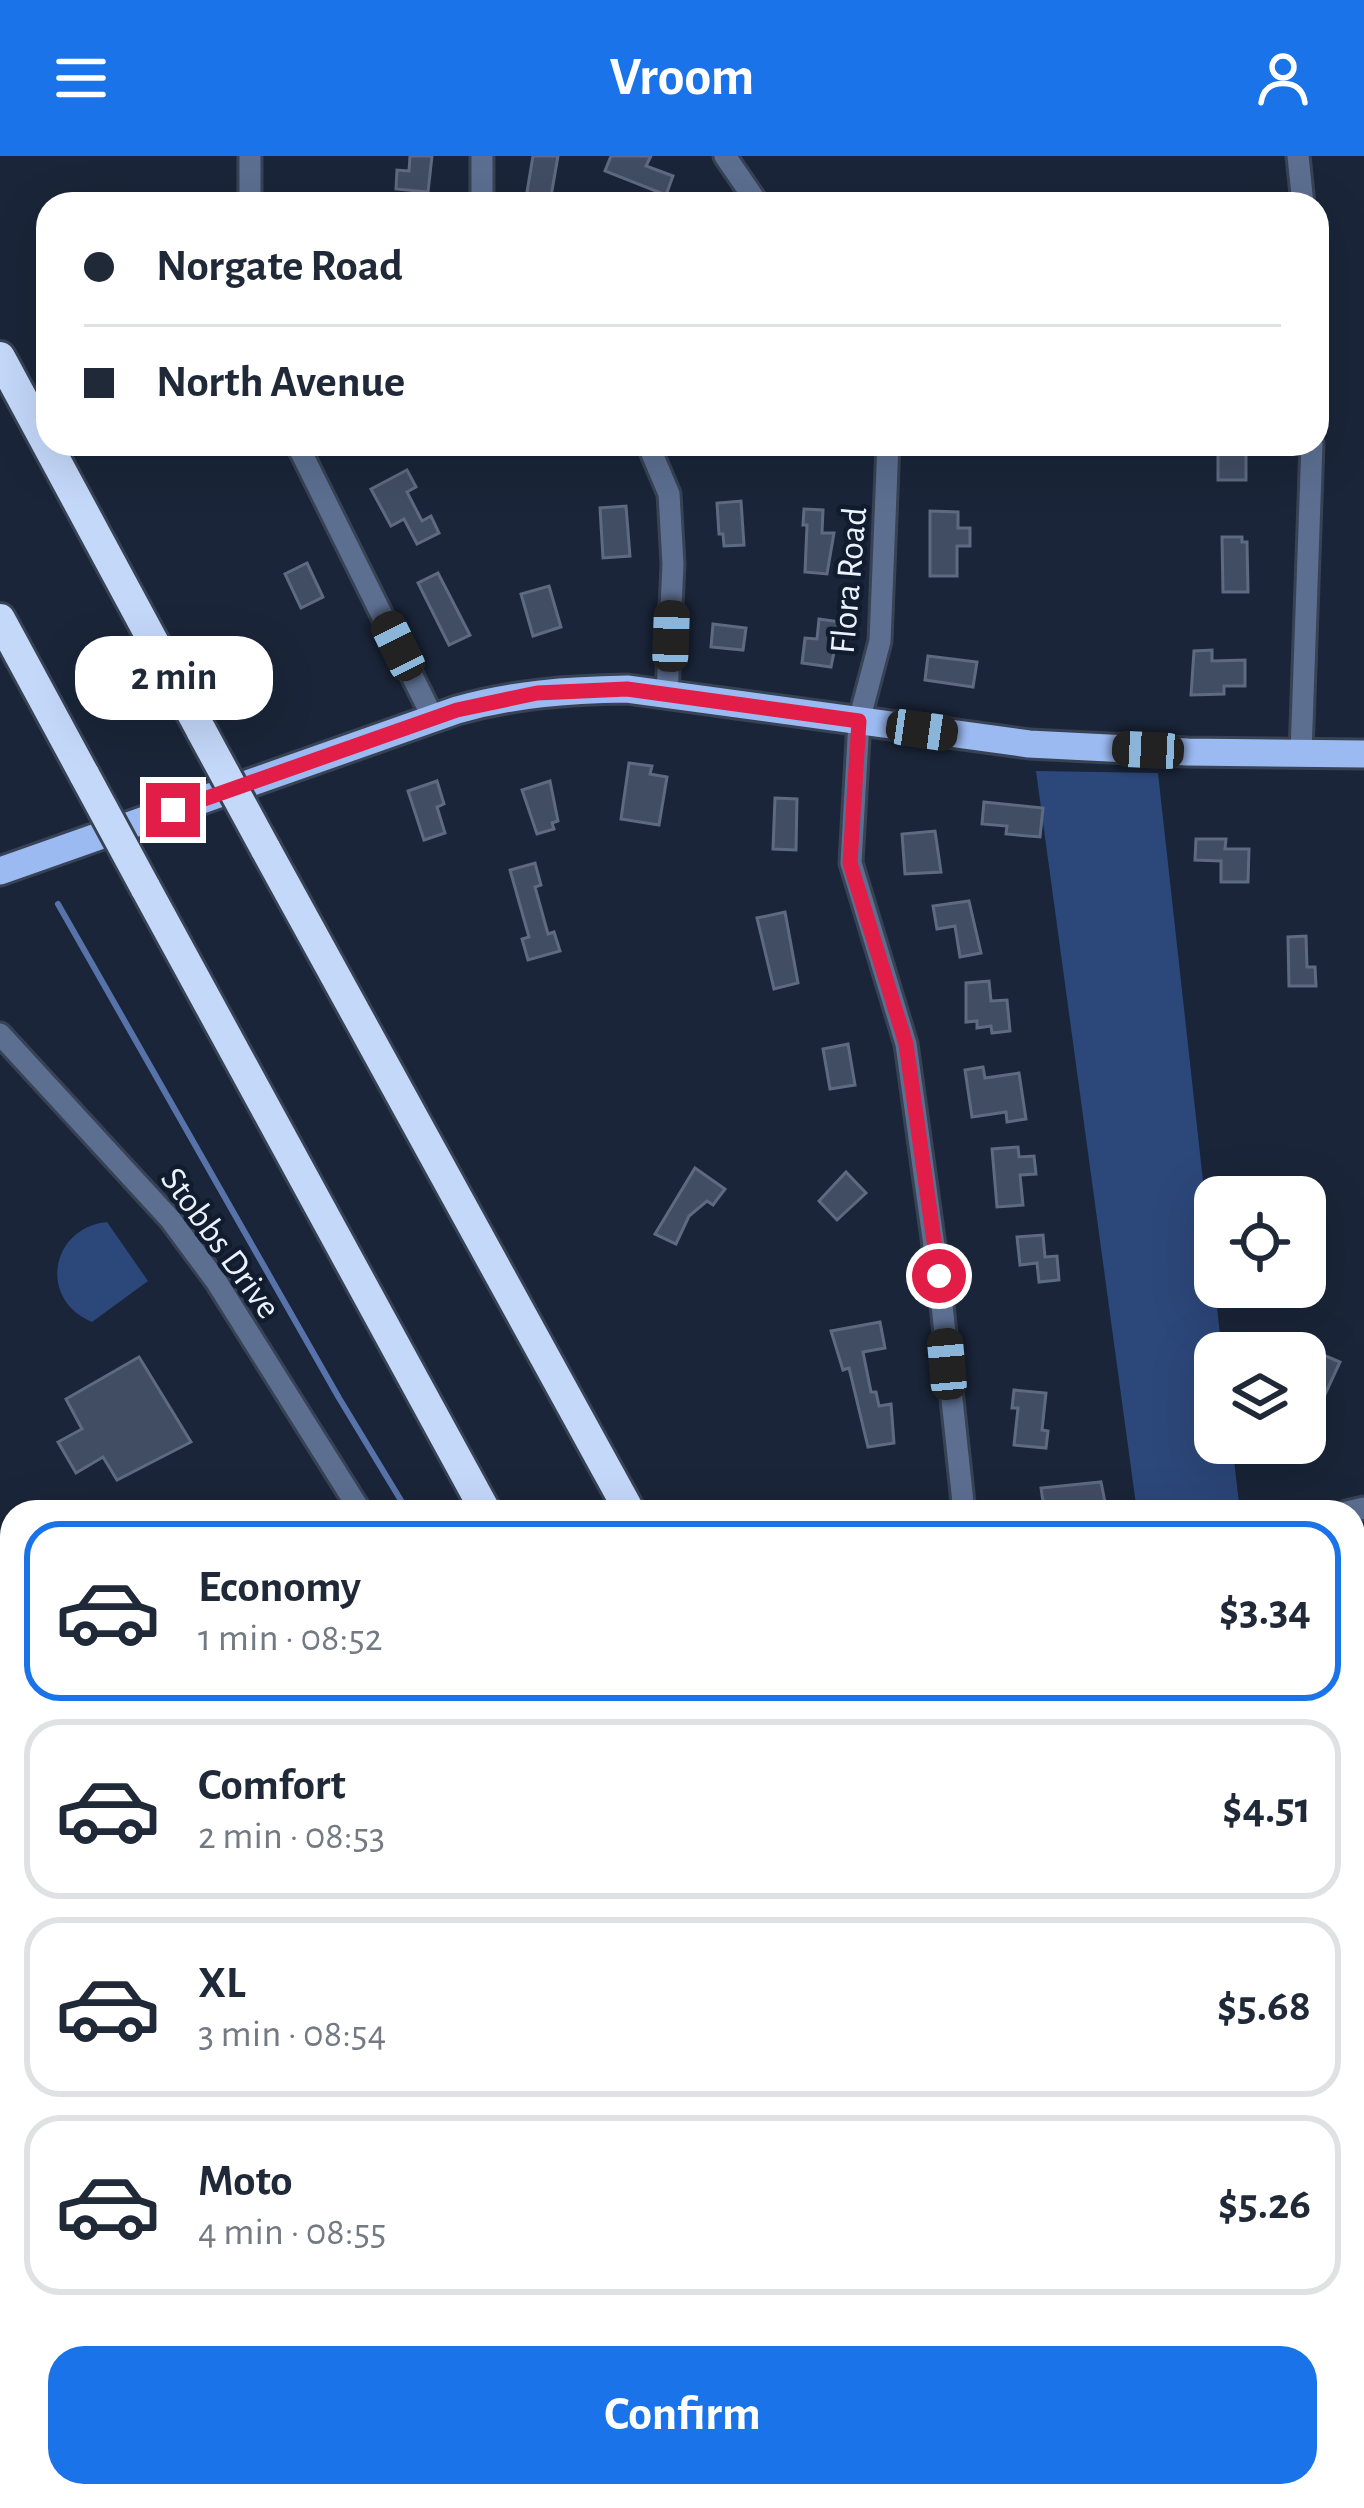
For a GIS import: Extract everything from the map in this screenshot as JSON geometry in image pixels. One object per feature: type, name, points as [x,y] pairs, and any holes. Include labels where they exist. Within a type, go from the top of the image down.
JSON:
[{"type":"highway","points":[[0,357],[36,424]]},
{"type":"highway","points":[[53,456],[623,1500]]},
{"type":"highway","points":[[0,619],[479,1500]]},
{"type":"main road","points":[[0,871],[433,718],[537,693],[627,689],[1029,744],[1364,754]]},
{"type":"street","points":[[250,156],[250,192]]},
{"type":"street","points":[[482,156],[482,192]]},
{"type":"street","points":[[725,156],[750,192]]},
{"type":"street","points":[[1298,156],[1302,192]]},
{"type":"street","points":[[303,456],[433,718]]},
{"type":"street","points":[[653,456],[669,494],[673,565],[667,695]]},
{"type":"street","name":"Flora Road","points":[[888,456],[880,641],[859,721],[850,863],[906,1044],[963,1500]]},
{"type":"street","points":[[1301,753],[1312,456]]},
{"type":"street","name":"Stobbs Drive","points":[[0,1034],[170,1219],[216,1281],[353,1500]]},
{"type":"shaded area","points":[[1036,771],[1158,773],[1202,1176],[1194,1176],[1194,1308],[1217,1308],[1220,1332],[1194,1332],[1194,1464],[1234,1464],[1239,1500],[1135,1500]]},
{"type":"shaded area","points":[[107,1222],[148,1281],[92,1322],[64,1298],[58,1266],[73,1237]]},
{"type":"building","points":[[410,156],[432,156],[428,192],[396,189],[397,170],[409,171]]},
{"type":"building","points":[[533,156],[558,156],[552,192],[527,192]]},
{"type":"building","points":[[611,156],[651,156],[646,166],[673,176],[667,192],[658,192],[605,171]]},
{"type":"building","points":[[1218,456],[1246,456],[1246,480],[1218,480]]},
{"type":"building","points":[[407,470],[416,487],[407,492],[422,521],[431,516],[439,533],[417,544],[404,519],[391,526],[371,489]]},
{"type":"building","points":[[741,501],[744,545],[724,546],[717,503]]},
{"type":"building","points":[[626,506],[630,556],[603,558],[600,508]]},
{"type":"building","points":[[804,509],[823,510],[822,533],[834,533],[827,574],[805,572]]},
{"type":"building","points":[[930,511],[958,512],[958,528],[970,528],[970,546],[957,546],[957,576],[930,576]]},
{"type":"building","points":[[1222,537],[1242,537],[1247,542],[1248,592],[1223,592]]},
{"type":"building","points":[[307,563],[323,597],[301,608],[285,574]]},
{"type":"building","points":[[438,573],[470,635],[449,645],[418,583]]},
{"type":"building","points":[[549,586],[561,627],[533,636],[521,594]]},
{"type":"building","points":[[819,619],[840,622],[831,667],[802,663],[805,638],[817,639]]},
{"type":"building","points":[[713,624],[746,628],[743,650],[711,647]]},
{"type":"building","points":[[1212,650],[1212,661],[1245,660],[1245,686],[1224,686],[1224,694],[1191,695],[1194,651]]},
{"type":"building","points":[[928,656],[977,662],[973,687],[925,680]]},
{"type":"building","points":[[629,763],[652,766],[650,774],[667,777],[659,825],[621,819]]},
{"type":"building","points":[[437,781],[444,804],[437,807],[445,833],[424,840],[408,791]]},
{"type":"building","points":[[550,781],[558,821],[552,823],[554,829],[537,834],[522,790]]},
{"type":"building","points":[[775,798],[797,799],[796,850],[773,849]]},
{"type":"building","points":[[984,802],[1043,808],[1040,837],[1006,834],[1007,826],[982,824]]},
{"type":"building","points":[[935,831],[941,872],[905,874],[902,834]]},
{"type":"building","points":[[1196,839],[1226,839],[1225,849],[1249,849],[1248,882],[1221,882],[1221,861],[1195,860]]},
{"type":"building","points":[[535,863],[541,885],[535,887],[548,934],[554,932],[560,951],[528,960],[522,939],[529,937],[510,870]]},
{"type":"building","points":[[969,901],[981,953],[960,957],[955,926],[937,929],[933,906]]},
{"type":"building","points":[[785,912],[798,983],[774,989],[757,918]]},
{"type":"building","points":[[1306,936],[1307,967],[1315,967],[1316,986],[1289,986],[1288,937]]},
{"type":"building","points":[[989,981],[991,1001],[1007,1000],[1010,1031],[992,1033],[991,1026],[977,1028],[977,1021],[966,1022],[966,983]]},
{"type":"building","points":[[848,1044],[855,1085],[830,1089],[823,1049]]},
{"type":"building","points":[[983,1067],[985,1078],[1019,1073],[1026,1119],[1007,1122],[1006,1112],[972,1117],[965,1070]]},
{"type":"building","points":[[1018,1147],[1019,1157],[1034,1156],[1036,1174],[1020,1175],[1023,1205],[997,1207],[992,1149]]},
{"type":"building","points":[[695,1168],[725,1189],[713,1205],[707,1201],[689,1216],[676,1244],[655,1234]]},
{"type":"building","points":[[846,1172],[866,1193],[837,1220],[819,1201]]},
{"type":"building","points":[[1043,1235],[1045,1257],[1057,1256],[1059,1280],[1039,1282],[1037,1263],[1020,1265],[1017,1237]]},
{"type":"building","points":[[880,1322],[885,1348],[863,1352],[871,1392],[876,1392],[879,1406],[891,1404],[894,1443],[868,1447],[849,1368],[843,1370],[831,1331]]},
{"type":"building","points":[[1326,1356],[1340,1362],[1326,1392]]},
{"type":"building","points":[[139,1357],[191,1442],[117,1480],[103,1457],[76,1473],[58,1442],[82,1429],[66,1399]]},
{"type":"building","points":[[1014,1390],[1046,1393],[1042,1430],[1048,1431],[1046,1448],[1014,1445],[1018,1408],[1012,1408]]},
{"type":"building","points":[[1101,1482],[1105,1500],[1043,1500],[1041,1488]]},
{"type":"waterway","points":[[58,904],[401,1500]]},
{"type":"route","points":[[173,810],[457,710],[537,693],[627,689],[859,721],[850,863],[906,1044],[939,1276]]}]
